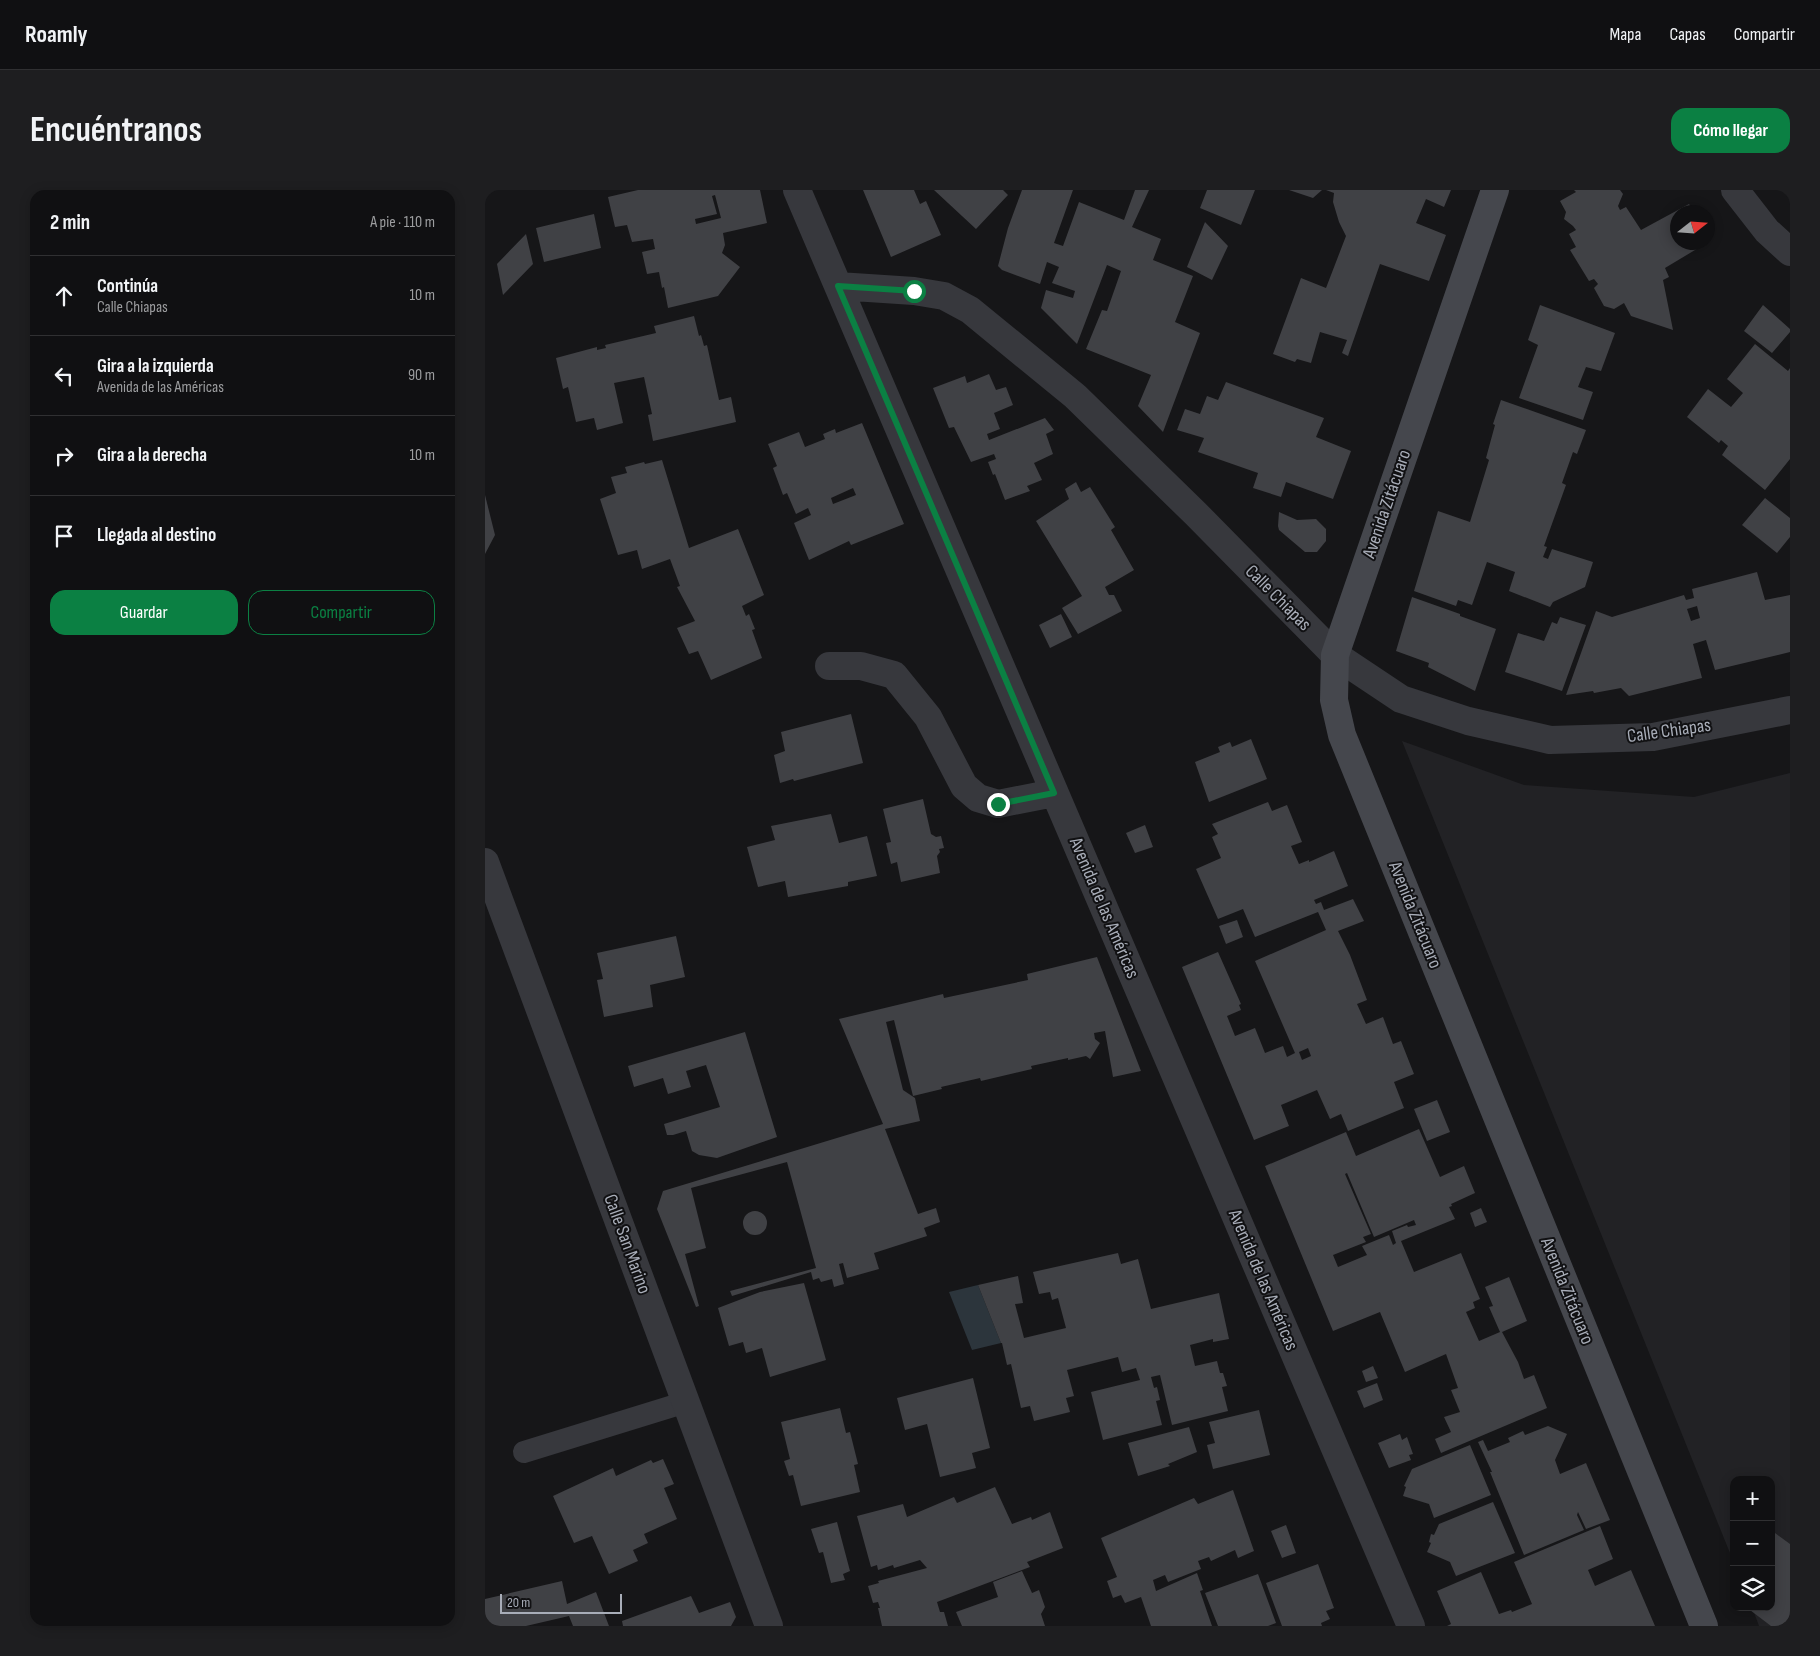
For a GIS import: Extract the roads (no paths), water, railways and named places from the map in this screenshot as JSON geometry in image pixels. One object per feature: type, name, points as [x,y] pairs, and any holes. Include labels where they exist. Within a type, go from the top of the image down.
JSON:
[{"type":"street","name":"Avenida de las Américas","points":[[797,190],[1411,1626]]},
{"type":"street","name":"Avenida Zitácuaro","points":[[1495,190],[1335,655],[1333,700],[1342,736],[1703,1626]]},
{"type":"street","points":[[1735,190],[1767,231],[1790,252]]},
{"type":"street","name":"Calle Chiapas","points":[[838,286],[914,291],[944,296],[970,310],[1075,396],[1203,521],[1335,655],[1401,699],[1467,721],[1550,740],[1653,737],[1790,710]]},
{"type":"street","points":[[829,666],[861,666],[894,675],[929,717],[964,786],[978,798],[998,804],[1054,793]]},
{"type":"street","name":"Calle San Marino","points":[[485,862],[769,1626]]},
{"type":"lane","points":[[524,1452],[686,1402]]}]
